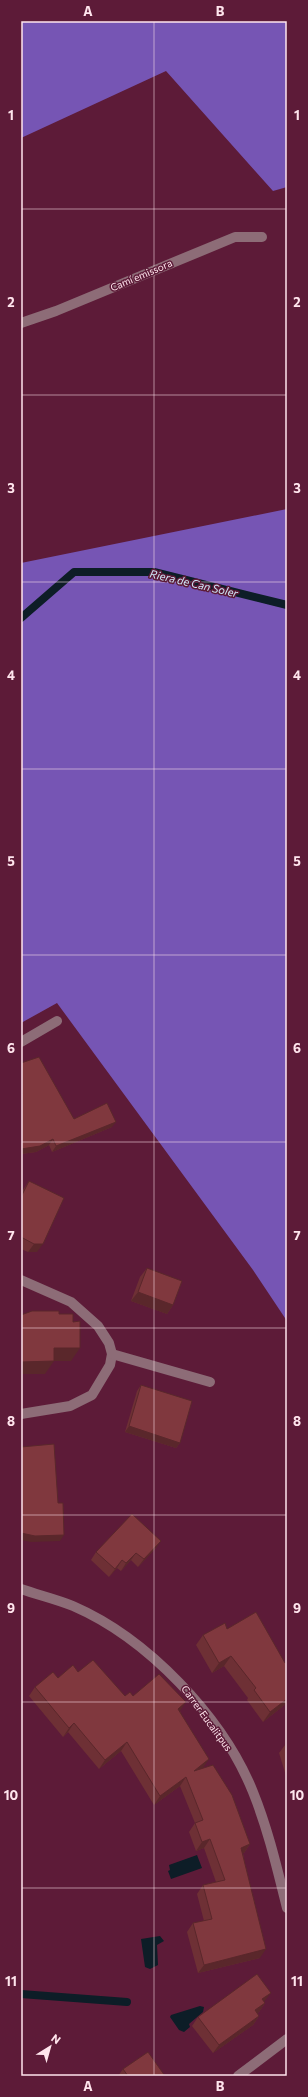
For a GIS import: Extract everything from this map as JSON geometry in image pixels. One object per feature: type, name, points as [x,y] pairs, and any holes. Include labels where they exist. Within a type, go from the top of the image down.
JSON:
[{"type":"street","name":"Camí emissora","points":[[21,323],[56,311],[235,237],[262,237]]},
{"type":"street","points":[[21,1042],[57,1021]]},
{"type":"street","points":[[21,1280],[72,1302],[98,1326],[109,1343],[112,1354],[110,1366],[92,1395],[70,1406],[21,1414]]},
{"type":"street","points":[[112,1354],[210,1382]]},
{"type":"street","name":"Carrer Eucalitpus","points":[[21,1589],[73,1606],[119,1632],[150,1655],[183,1685],[213,1723],[236,1757],[252,1790],[269,1837],[287,1908]]},
{"type":"street","points":[[238,2076],[287,2039]]},
{"type":"shaded area","points":[[21,21],[287,21],[287,187],[273,191],[166,71],[21,138]]},
{"type":"shaded area","points":[[287,509],[287,1321],[253,1270],[57,1003],[21,1023],[21,563]]},
{"type":"water","points":[[197,1855],[202,1868],[171,1879],[168,1871],[170,1870],[169,1865]]},
{"type":"water","points":[[160,1936],[164,1941],[157,1945],[158,1965],[150,1969],[145,1967],[141,1939]]},
{"type":"water","points":[[200,2006],[204,2007],[203,2012],[189,2024],[190,2027],[184,2032],[179,2030],[170,2017],[171,2015]]},
{"type":"building","points":[[39,1057],[74,1119],[107,1103],[116,1122],[56,1146],[53,1139],[40,1146],[21,1149],[21,1063]]},
{"type":"building","points":[[29,1181],[64,1198],[43,1244],[34,1244],[21,1237],[21,1197]]},
{"type":"building","points":[[147,1268],[182,1281],[173,1305],[138,1292]]},
{"type":"building","points":[[32,1311],[59,1311],[59,1314],[73,1314],[73,1322],[80,1321],[80,1348],[54,1348],[54,1361],[21,1362],[21,1315]]},
{"type":"building","points":[[141,1385],[192,1401],[180,1443],[129,1426]]},
{"type":"building","points":[[54,1444],[58,1503],[63,1503],[64,1535],[35,1536],[21,1533],[21,1447]]},
{"type":"building","points":[[132,1514],[161,1541],[144,1559],[136,1553],[126,1563],[122,1560],[115,1569],[96,1552]]},
{"type":"building","points":[[256,1612],[285,1663],[287,1662],[287,1699],[270,1712],[254,1690],[256,1688],[231,1656],[219,1663],[203,1635],[225,1623],[227,1629]]},
{"type":"building","points":[[93,1660],[125,1696],[130,1692],[133,1696],[159,1674],[186,1702],[178,1709],[209,1759],[194,1771],[213,1765],[232,1795],[250,1844],[241,1848],[266,1949],[204,1965],[193,1923],[212,1919],[203,1885],[225,1880],[210,1839],[202,1842],[195,1823],[203,1820],[186,1777],[160,1796],[127,1742],[105,1760],[74,1723],[69,1728],[35,1687],[53,1672],[58,1678],[73,1665],[78,1672]]},
{"type":"building","points":[[257,1974],[271,1993],[262,1999],[265,2003],[255,2010],[259,2016],[219,2045],[198,2017]]},
{"type":"building","points":[[148,2052],[165,2076],[128,2076],[123,2069]]},
{"type":"waterway","name":"Riera de Can Soler","points":[[21,618],[74,572],[154,572],[287,605]]},
{"type":"waterway","points":[[21,1994],[127,2002]]}]
